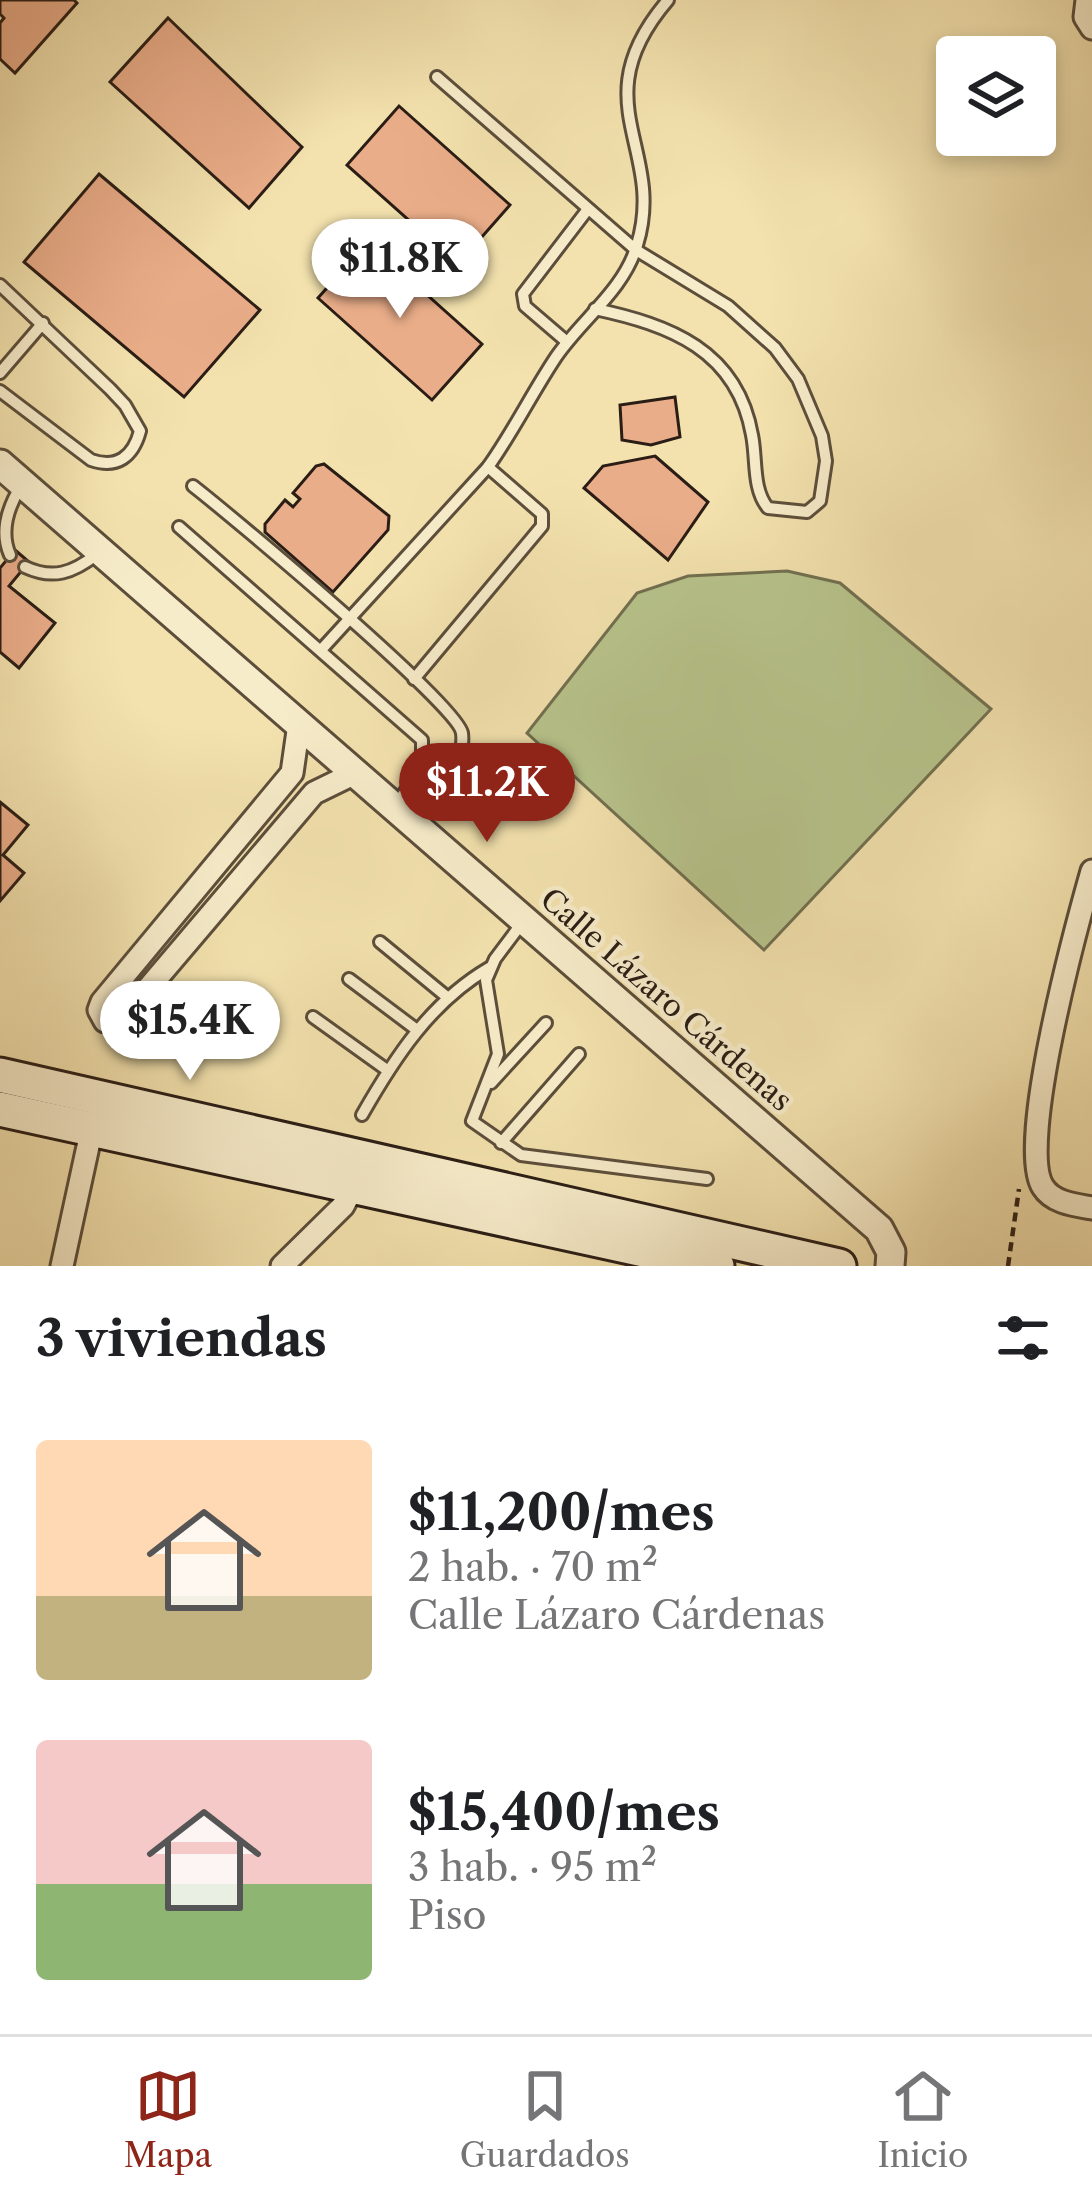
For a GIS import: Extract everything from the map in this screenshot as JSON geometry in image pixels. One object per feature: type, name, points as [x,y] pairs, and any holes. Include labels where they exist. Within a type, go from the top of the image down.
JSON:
[{"type":"main road","points":[[0,1075],[469,1210],[717,1266]]},
{"type":"main road","points":[[0,1108],[92,1129],[839,1266]]},
{"type":"street","name":"Calle Lázaro Cárdenas","points":[[0,464],[879,1229],[891,1252],[890,1266]]},
{"type":"street","points":[[299,724],[292,773],[102,1002],[105,1021],[119,1022],[314,793],[355,773]]},
{"type":"street","points":[[1092,871],[1054,1019],[1037,1138],[1039,1182],[1057,1200],[1092,1208]]},
{"type":"street","points":[[178,910],[200,928]]},
{"type":"street","points":[[62,1266],[92,1129]]},
{"type":"street","points":[[282,1266],[333,1217],[359,1175]]},
{"type":"lane","points":[[321,650],[488,467],[567,342],[617,283],[636,250],[643,196],[626,91],[635,46],[668,0]]},
{"type":"lane","points":[[437,77],[636,250],[752,325],[798,379],[822,436],[826,460],[820,501],[807,512],[768,508],[760,496],[744,404],[726,375],[693,344],[670,331],[642,318],[595,309]]},
{"type":"lane","points":[[567,342],[525,306],[524,294],[588,209]]},
{"type":"lane","points":[[0,285],[135,418],[140,430],[131,454],[105,465],[91,460],[0,391]]},
{"type":"lane","points":[[0,373],[43,323]]},
{"type":"lane","points":[[415,679],[542,526],[542,514],[488,467]]},
{"type":"lane","points":[[10,555],[6,523],[22,484]]},
{"type":"lane","points":[[193,485],[448,710],[462,733],[455,768],[405,816]]},
{"type":"lane","points":[[179,527],[422,740],[422,766],[405,816]]},
{"type":"lane","points":[[25,567],[40,574],[66,573],[100,552]]},
{"type":"lane","points":[[362,1114],[417,1030],[447,997],[489,968],[524,920]]},
{"type":"lane","points":[[380,942],[447,997]]},
{"type":"lane","points":[[489,968],[487,997],[498,1054],[472,1121],[520,1155],[706,1179]]},
{"type":"lane","points":[[349,979],[417,1030]]},
{"type":"lane","points":[[313,1017],[387,1070]]},
{"type":"lane","points":[[485,1090],[545,1023]]},
{"type":"lane","points":[[501,1143],[579,1054]]},
{"type":"path","points":[[1009,1266],[1020,1178]]},
{"type":"green space","points":[[787,571],[840,583],[991,709],[764,950],[527,733],[637,593],[688,576]]},
{"type":"building","points":[[0,0],[77,3],[15,73],[0,59],[4,18]]},
{"type":"building","points":[[168,18],[302,147],[249,208],[110,82]]},
{"type":"building","points":[[399,106],[510,205],[458,264],[347,165]]},
{"type":"building","points":[[99,174],[260,310],[184,397],[24,262]]},
{"type":"building","points":[[368,242],[482,344],[432,400],[318,298]]},
{"type":"building","points":[[675,397],[680,437],[651,445],[622,440],[620,405]]},
{"type":"building","points":[[655,456],[708,502],[668,560],[584,488],[603,466]]},
{"type":"building","points":[[324,464],[389,516],[388,530],[333,592],[265,532],[265,524],[285,500],[293,507],[300,499],[293,493],[316,466]]},
{"type":"building","points":[[15,550],[29,562],[9,586],[55,623],[19,668],[0,652],[0,568]]},
{"type":"building","points":[[0,802],[28,825],[3,855],[24,873],[0,901]]}]
